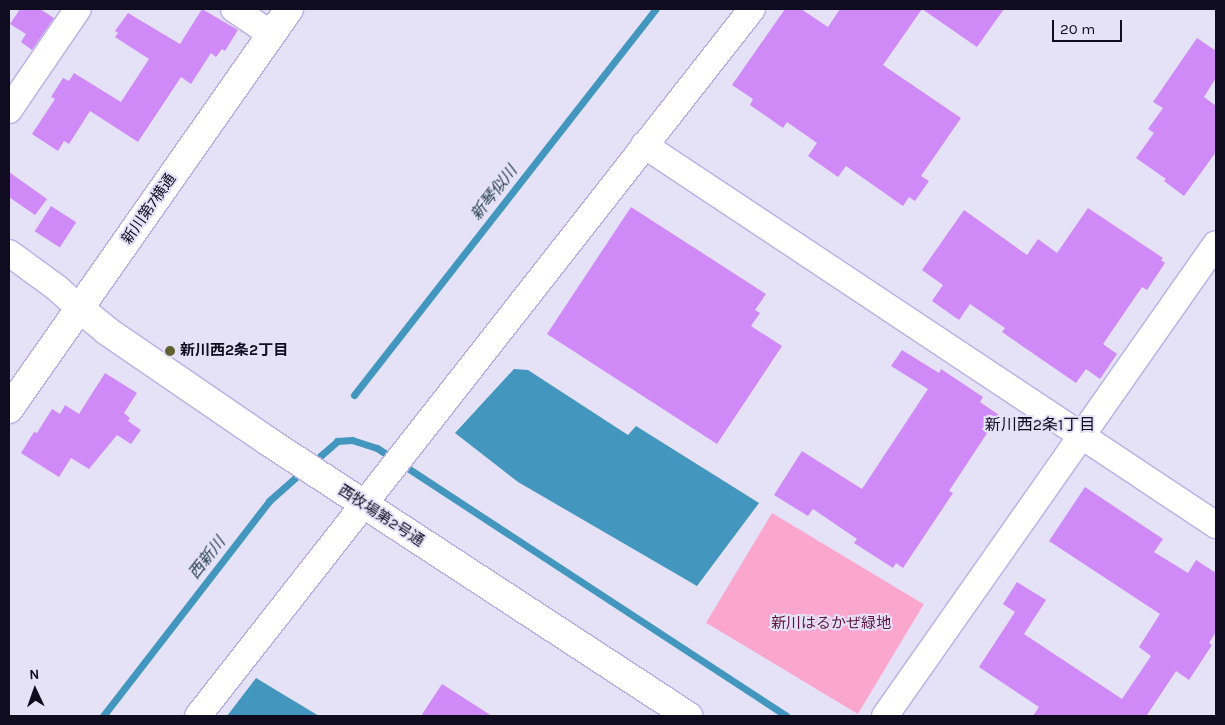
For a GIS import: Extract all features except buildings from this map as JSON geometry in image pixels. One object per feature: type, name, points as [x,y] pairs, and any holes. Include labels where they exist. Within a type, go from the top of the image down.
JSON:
[{"type":"street","points":[[9,110],[78,9]]},
{"type":"street","points":[[234,9],[271,34]]},
{"type":"street","name":"新川第7横通","points":[[9,409],[289,9]]},
{"type":"street","points":[[198,716],[752,9]]},
{"type":"street","points":[[644,145],[1216,525]]},
{"type":"street","points":[[885,716],[1216,244]]},
{"type":"street","points":[[9,253],[57,288],[79,308]]},
{"type":"street","name":"西牧場第2号通","points":[[79,308],[107,331],[269,442],[688,716]]},
{"type":"green space","name":"新川はるかぜ緑地","points":[[772,513],[924,604],[858,714],[706,623]]},
{"type":"water","points":[[514,369],[528,370],[628,435],[636,426],[759,503],[697,586],[518,482],[455,433]]},
{"type":"water","points":[[256,678],[319,716],[227,716]]},
{"type":"waterway","name":"新琴似川","points":[[354,395],[656,9]]},
{"type":"waterway","points":[[311,464],[337,441],[352,440],[377,448],[786,716]]},
{"type":"waterway","name":"西新川","points":[[103,716],[269,501],[303,471]]},
{"type":"place","name":"新川西2条2丁目","points":[[170,351]]},
{"type":"district","name":"新川西2条1丁目","points":[[1040,425]]}]
